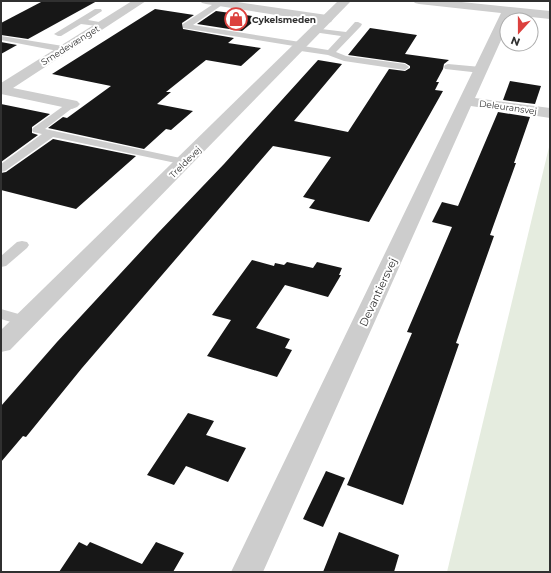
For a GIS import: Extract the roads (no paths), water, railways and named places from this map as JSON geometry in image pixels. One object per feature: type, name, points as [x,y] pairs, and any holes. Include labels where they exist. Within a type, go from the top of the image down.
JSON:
[{"type":"street","name":"Smedevænget","points":[[1,89],[140,1]]},
{"type":"street","points":[[206,1],[321,24]]},
{"type":"street","name":"Treldevej","points":[[1,344],[345,1]]},
{"type":"street","points":[[419,1],[548,15],[550,2]]},
{"type":"street","name":"Devantiersvej","points":[[247,572],[508,11]]},
{"type":"street","name":"Smedevænget","points":[[1,89],[72,104]]},
{"type":"street","name":"Deleuransvej","points":[[467,101],[550,112]]},
{"type":"lane","points":[[221,3],[186,26],[298,47],[344,58],[405,68]]},
{"type":"lane","points":[[58,34],[98,11]]},
{"type":"lane","points":[[80,21],[102,25]]},
{"type":"lane","points":[[321,24],[348,35]]},
{"type":"lane","points":[[330,54],[358,24]]},
{"type":"lane","points":[[1,38],[63,49]]},
{"type":"lane","points":[[448,67],[481,70]]},
{"type":"lane","points":[[72,104],[37,130],[185,162]]},
{"type":"lane","points":[[1,169],[51,133]]},
{"type":"lane","points":[[1,263],[22,245]]},
{"type":"lane","points":[[1,314],[24,321]]},
{"type":"place","name":"Cykelsmeden","points":[[236,19]]}]
